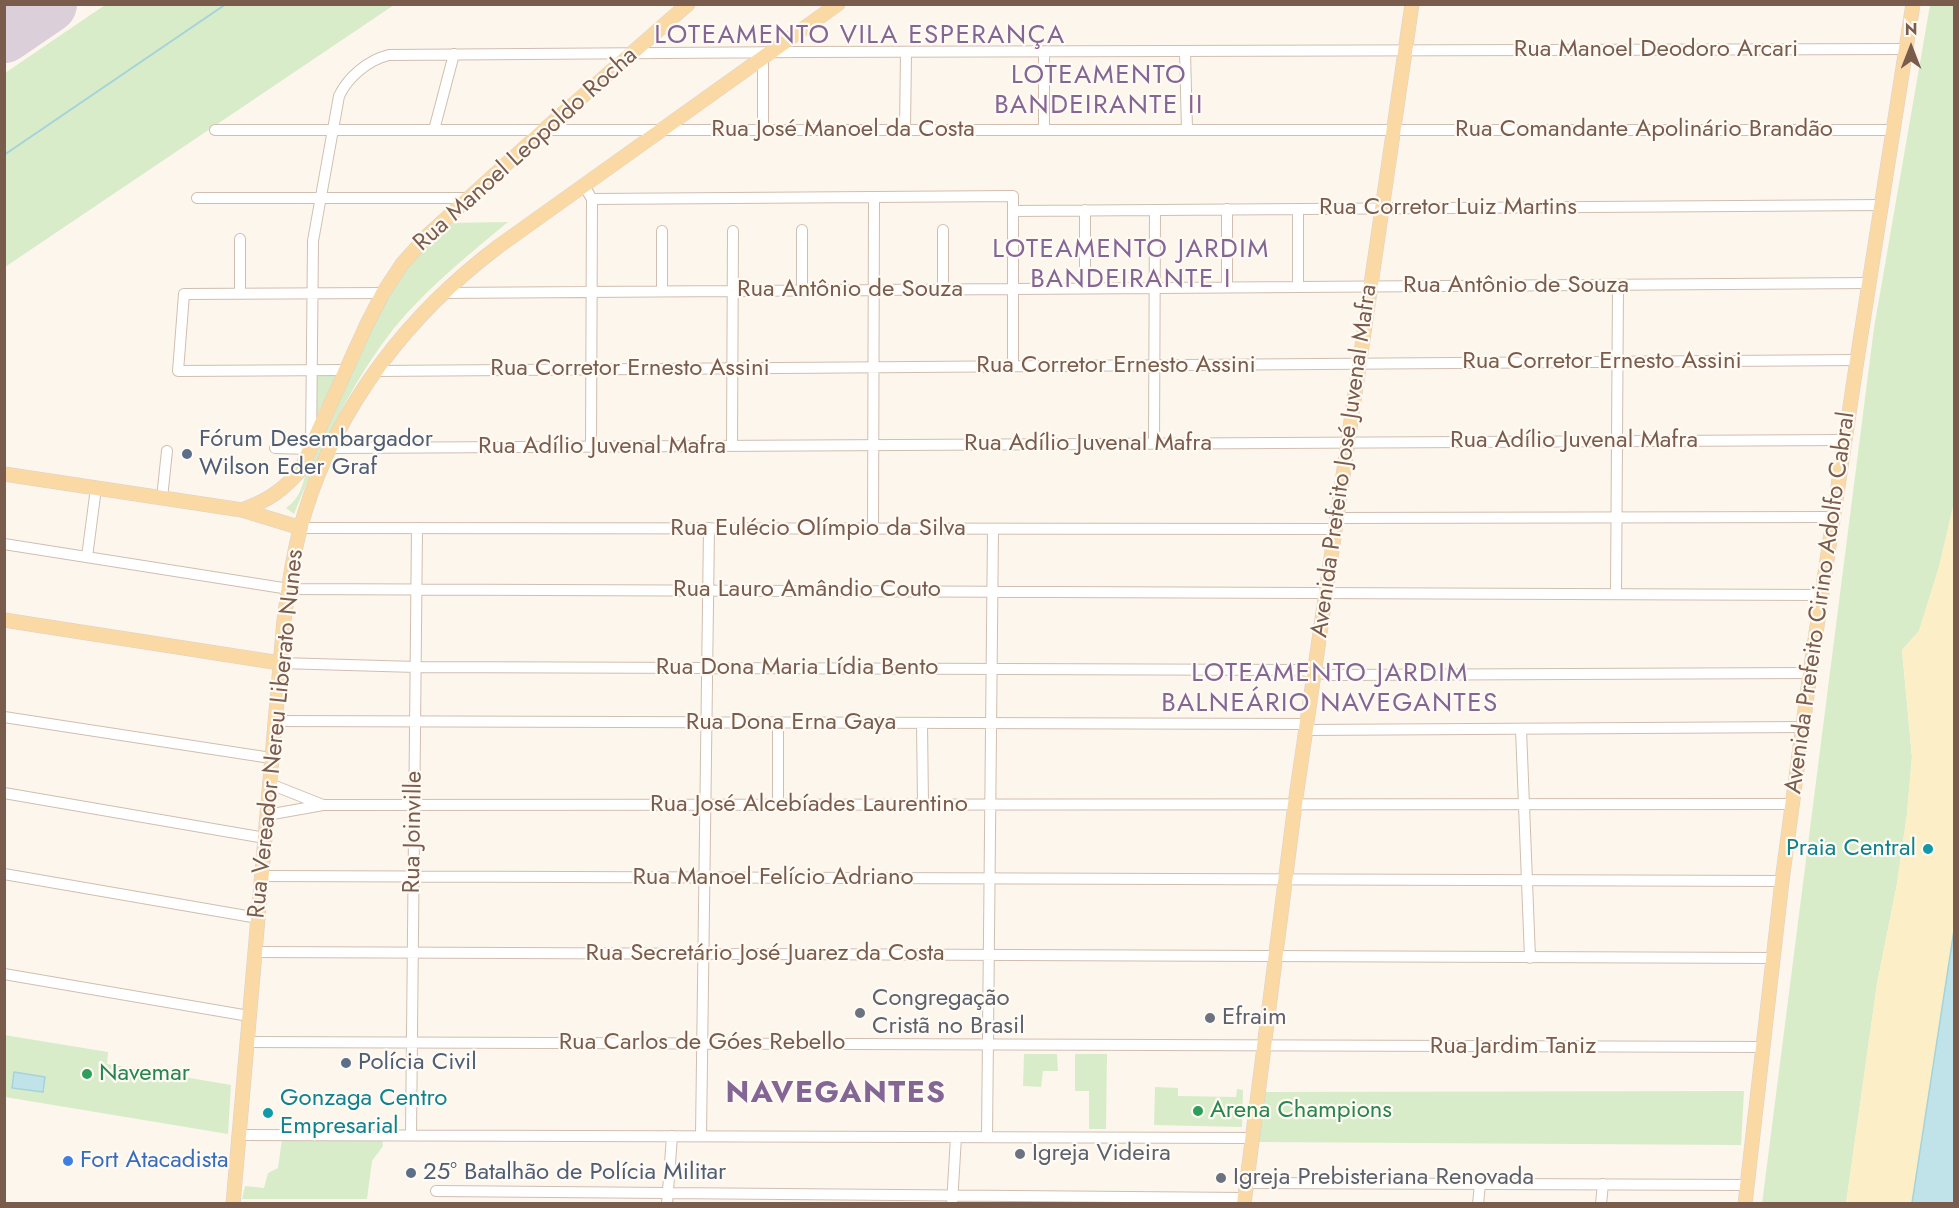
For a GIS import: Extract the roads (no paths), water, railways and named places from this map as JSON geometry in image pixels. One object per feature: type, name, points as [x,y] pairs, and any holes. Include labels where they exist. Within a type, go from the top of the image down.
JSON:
[{"type":"main road","name":"Rua Manoel Leopoldo Rocha","points":[[242,510],[261,504],[278,494],[301,469],[383,293],[402,264],[429,234],[688,4]]},
{"type":"main road","name":"Rua Vereador Nereu Liberato Nunes","points":[[233,1203],[274,721],[289,588],[301,528],[331,448],[348,415],[376,371],[400,338],[443,292],[480,261],[838,4]]},
{"type":"main road","name":"Avenida Prefeito José Juvenal Mafra","points":[[1244,1201],[1295,804],[1412,4]]},
{"type":"main road","name":"Avenida Prefeito Cirino Adolfo Cabral","points":[[1745,1203],[1782,881],[1810,673],[1913,4]]},
{"type":"main road","points":[[4,474],[242,510],[301,528]]},
{"type":"main road","points":[[4,620],[280,663]]},
{"type":"street","name":"Rua Manoel Deodoro Arcari","points":[[311,449],[313,241],[336,106],[343,88],[369,63],[389,55],[1906,49]]},
{"type":"street","points":[[905,130],[906,52]]},
{"type":"street","points":[[1044,52],[1044,130]]},
{"type":"street","points":[[1185,52],[1187,130]]},
{"type":"street","points":[[435,130],[454,54]]},
{"type":"street","points":[[763,130],[767,55]]},
{"type":"street","name":"Rua José Manoel da Costa","points":[[215,130],[1394,130]]},
{"type":"street","name":"Rua Comandante Apolinário Brandão","points":[[1394,130],[1894,130]]},
{"type":"street","points":[[584,186],[592,199],[591,447]]},
{"type":"street","points":[[592,199],[1013,196],[1013,366]]},
{"type":"street","points":[[873,529],[874,197]]},
{"type":"street","points":[[197,198],[469,198]]},
{"type":"street","name":"Rua Corretor Luiz Martins","points":[[1013,210],[1882,205]]},
{"type":"street","points":[[1227,209],[1227,287]]},
{"type":"street","points":[[1298,209],[1298,287]]},
{"type":"street","points":[[1085,210],[1085,288]]},
{"type":"street","points":[[1154,443],[1155,210]]},
{"type":"street","points":[[802,230],[802,290]]},
{"type":"street","points":[[943,230],[943,289]]},
{"type":"street","points":[[662,231],[662,291]]},
{"type":"street","points":[[732,446],[733,231]]},
{"type":"street","points":[[240,239],[240,294]]},
{"type":"street","name":"Rua Antônio de Souza","points":[[443,292],[1870,283]]},
{"type":"street","points":[[1616,594],[1618,285]]},
{"type":"street","points":[[346,370],[178,371],[184,294],[383,293]]},
{"type":"street","name":"Rua Corretor Ernesto Assini","points":[[376,371],[1857,360]]},
{"type":"street","name":"Rua Adílio Juvenal Mafra","points":[[331,448],[1845,440]]},
{"type":"street","points":[[275,448],[311,449]]},
{"type":"street","points":[[162,498],[167,451]]},
{"type":"street","points":[[87,557],[96,488]]},
{"type":"street","name":"Rua Eulécio Olímpio da Silva","points":[[301,528],[993,529],[1616,518],[1833,517]]},
{"type":"street","name":"Rua Joinville","points":[[411,1135],[417,528]]},
{"type":"street","points":[[701,1136],[708,528]]},
{"type":"street","points":[[987,1137],[993,529]]},
{"type":"street","name":"Rua Lauro Amândio Couto","points":[[4,544],[289,588],[1821,595]]},
{"type":"street","name":"Rua Dona Maria Lídia Bento","points":[[280,663],[416,667],[1289,670],[1332,675],[1810,673]]},
{"type":"street","points":[[4,717],[272,758]]},
{"type":"street","name":"Rua Dona Erna Gaya","points":[[274,721],[991,723],[1521,729],[1803,727]]},
{"type":"street","points":[[778,723],[778,805]]},
{"type":"street","points":[[922,723],[923,804]]},
{"type":"street","points":[[1521,729],[1530,958]]},
{"type":"street","name":"Rua José Alcebíades Laurentino","points":[[270,784],[323,805]]},
{"type":"street","points":[[4,793],[265,838]]},
{"type":"street","name":"Rua José Alcebíades Laurentino","points":[[267,815],[323,805],[1792,804]]},
{"type":"street","points":[[4,874],[258,918]]},
{"type":"street","name":"Rua Manoel Felício Adriano","points":[[262,876],[1782,881]]},
{"type":"street","name":"Rua Secretário José Juarez da Costa","points":[[255,952],[1773,958]]},
{"type":"street","points":[[4,974],[249,1016]]},
{"type":"street","name":"Rua Carlos de Góes Rebello","points":[[247,1042],[1264,1046]]},
{"type":"street","name":"Rua Jardim Taniz","points":[[1264,1046],[1763,1047]]},
{"type":"street","points":[[239,1135],[1252,1138]]},
{"type":"street","points":[[667,1198],[672,1136]]},
{"type":"street","points":[[952,1199],[956,1137]]},
{"type":"street","points":[[1246,1183],[1747,1185]]},
{"type":"street","points":[[1478,1203],[1480,1184]]},
{"type":"street","points":[[1601,1203],[1603,1184]]},
{"type":"street","points":[[436,1191],[667,1198],[1244,1201]]},
{"type":"water","points":[[1954,930],[1954,1203],[1912,1203]]},
{"type":"water","points":[[14,1072],[45,1077],[43,1092],[12,1088]]},
{"type":"waterway","points":[[4,155],[226,4]]},
{"type":"place","name":"Fórum Desembargador Wilson Eder Graf","points":[[187,454]]},
{"type":"place","name":"Praia Central","points":[[1928,849]]},
{"type":"place","name":"Congregação Cristã no Brasil","points":[[860,1013]]},
{"type":"place","name":"Efraim","points":[[1210,1018]]},
{"type":"place","name":"Polícia Civil","points":[[346,1063]]},
{"type":"place","name":"Navemar","points":[[87,1074]]},
{"type":"place","name":"Arena Champions","points":[[1198,1111]]},
{"type":"place","name":"Gonzaga Centro Empresarial","points":[[268,1113]]},
{"type":"place","name":"Igreja Videira","points":[[1020,1154]]},
{"type":"place","name":"Fort Atacadista","points":[[68,1161]]},
{"type":"place","name":"25º Batalhão de Polícia Militar","points":[[411,1173]]},
{"type":"place","name":"Igreja Prebisteriana Renovada","points":[[1221,1178]]},
{"type":"district","name":"LOTEAMENTO VILA ESPERANÇA","points":[[860,37]]},
{"type":"district","name":"LOTEAMENTO BANDEIRANTE II","points":[[1099,92]]},
{"type":"district","name":"LOTEAMENTO JARDIM BANDEIRANTE I","points":[[1131,266]]},
{"type":"district","name":"LOTEAMENTO JARDIM BALNEÁRIO NAVEGANTES","points":[[1330,690]]},
{"type":"district","name":"NAVEGANTES","points":[[836,1095]]}]
